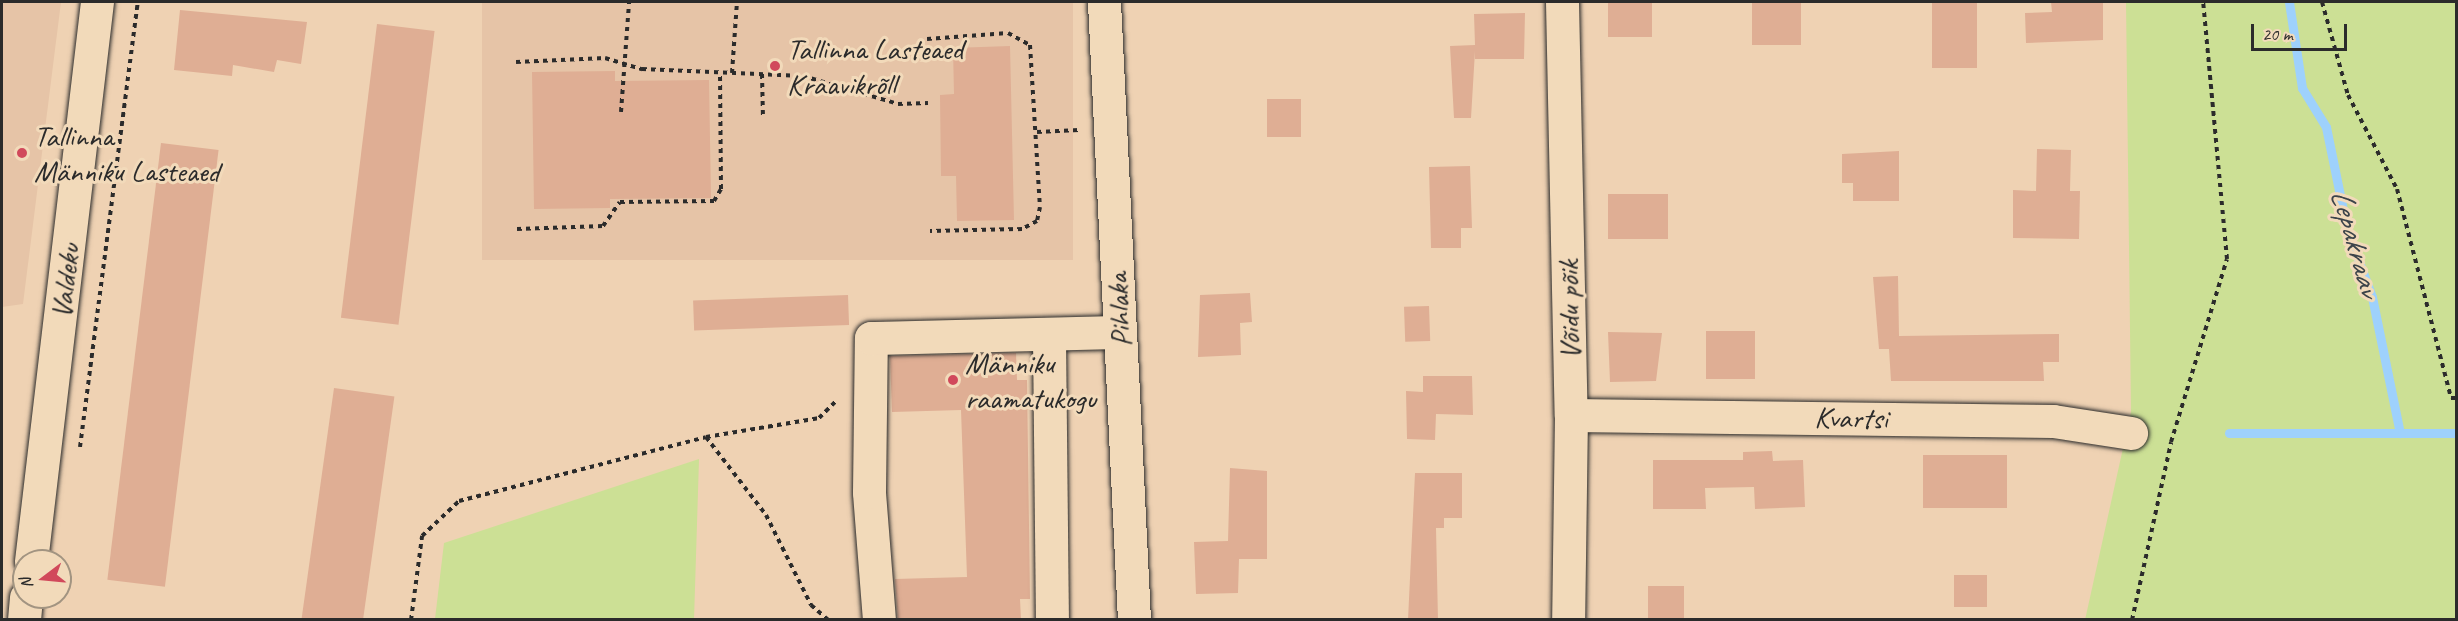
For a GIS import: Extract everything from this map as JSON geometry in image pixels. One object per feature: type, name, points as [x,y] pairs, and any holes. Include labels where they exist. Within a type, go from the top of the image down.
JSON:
[{"type":"street","name":"Valdeku","points":[[32,549],[98,2]]},
{"type":"street","name":"Pihlaka","points":[[1104,2],[1134,620]]},
{"type":"street","name":"Võidu põik","points":[[1562,2],[1571,415],[1568,620]]},
{"type":"street","points":[[879,620],[869,492],[871,338],[1049,336],[1120,332]]},
{"type":"street","points":[[1049,336],[1052,620]]},
{"type":"street","name":"Kvartsi","points":[[1571,415],[2053,421],[2131,433]]},
{"type":"path","points":[[80,454],[138,2]]},
{"type":"path","points":[[621,112],[629,2]]},
{"type":"path","points":[[732,72],[736,2]]},
{"type":"path","points":[[2132,620],[2171,442],[2227,259],[2204,2]]},
{"type":"path","points":[[2322,2],[2348,95],[2397,189],[2451,398],[2457,398]]},
{"type":"path","points":[[927,39],[1020,36],[1035,56],[1037,132],[1037,220],[1022,229],[930,231]]},
{"type":"path","points":[[516,62],[570,58],[720,73],[825,79],[898,104],[928,103]]},
{"type":"path","points":[[517,229],[603,226],[620,202],[714,201],[721,189],[720,73]]},
{"type":"path","points":[[762,74],[763,118]]},
{"type":"path","points":[[1037,132],[1110,130]]},
{"type":"path","points":[[411,620],[422,536],[459,501],[706,437],[819,418],[871,365]]},
{"type":"path","points":[[706,437],[766,515],[811,605],[828,620]]},
{"type":"shaded area","name":"Tallinna Männiku Lasteaed","points":[[2,2],[61,2],[23,304],[2,307]]},
{"type":"shaded area","name":"Tallinna Lasteaed Kraavikrõll","points":[[482,2],[1073,2],[1073,260],[482,260]]},
{"type":"green space","points":[[2126,2],[2456,2],[2456,619],[2085,620],[2131,412]]},
{"type":"green space","points":[[699,459],[694,619],[435,619],[444,543]]},
{"type":"building","points":[[1608,2],[1652,2],[1652,37],[1608,37]]},
{"type":"building","points":[[1752,2],[1801,2],[1801,45],[1752,45]]},
{"type":"building","points":[[1932,2],[1977,2],[1977,68],[1932,68]]},
{"type":"building","points":[[2051,2],[2103,2],[2103,40],[2026,43],[2025,13],[2052,12]]},
{"type":"building","points":[[180,10],[307,22],[301,64],[277,60],[274,72],[233,65],[232,76],[174,70]]},
{"type":"building","points":[[1525,13],[1524,59],[1475,59],[1475,51],[1471,118],[1454,118],[1450,46],[1475,45],[1474,14]]},
{"type":"building","points":[[377,24],[435,31],[398,325],[341,318]]},
{"type":"building","points":[[1010,46],[1014,220],[957,221],[956,176],[941,176],[940,95],[954,94],[953,48]]},
{"type":"building","points":[[615,71],[615,81],[709,80],[711,198],[610,199],[610,208],[534,209],[532,72]]},
{"type":"building","points":[[1267,99],[1301,99],[1301,137],[1267,137]]},
{"type":"building","points":[[161,143],[219,150],[165,587],[107,580]]},
{"type":"building","points":[[2037,149],[2071,150],[2070,191],[2080,191],[2079,239],[2013,238],[2013,190],[2036,191]]},
{"type":"building","points":[[1899,151],[1899,201],[1853,201],[1853,183],[1842,183],[1842,154]]},
{"type":"building","points":[[1470,166],[1472,228],[1461,228],[1461,248],[1431,248],[1429,167]]},
{"type":"building","points":[[1608,194],[1668,194],[1668,239],[1608,239]]},
{"type":"building","points":[[1898,276],[1899,336],[2059,334],[2059,362],[2043,362],[2044,381],[1891,381],[1889,349],[1879,349],[1873,277]]},
{"type":"building","points":[[1250,293],[1252,322],[1240,323],[1241,355],[1198,357],[1200,295]]},
{"type":"building","points":[[848,295],[849,325],[694,330],[693,300]]},
{"type":"building","points":[[1429,306],[1430,341],[1405,342],[1404,307]]},
{"type":"building","points":[[1706,331],[1755,331],[1755,379],[1706,379]]},
{"type":"building","points":[[1608,332],[1662,333],[1656,381],[1610,382]]},
{"type":"building","points":[[1016,353],[1017,380],[1027,380],[1030,599],[1020,599],[1021,620],[898,620],[895,579],[967,577],[961,410],[892,412],[890,356]]},
{"type":"building","points":[[1423,376],[1472,376],[1473,415],[1436,414],[1435,440],[1407,439],[1406,391],[1423,392]]},
{"type":"building","points":[[334,388],[394,396],[363,620],[301,620]]},
{"type":"building","points":[[1772,451],[1773,461],[1803,460],[1805,507],[1755,509],[1754,487],[1705,488],[1706,509],[1653,509],[1653,460],[1743,460],[1743,452]]},
{"type":"building","points":[[1923,455],[2007,455],[2007,508],[1923,508]]},
{"type":"building","points":[[1230,468],[1267,471],[1267,559],[1239,559],[1238,593],[1196,594],[1194,542],[1228,541]]},
{"type":"building","points":[[1415,473],[1462,473],[1462,518],[1444,518],[1444,528],[1436,528],[1438,620],[1408,620]]},
{"type":"building","points":[[1954,575],[1987,575],[1987,607],[1954,607]]},
{"type":"building","points":[[1648,586],[1684,586],[1684,620],[1648,620]]},
{"type":"waterway","name":"Lepakraav","points":[[2289,2],[2302,88],[2326,127],[2347,229],[2372,297],[2400,433]]},
{"type":"waterway","points":[[2229,433],[2456,433]]},
{"type":"place","name":"Tallinna Lasteaed Kraavikrõll","points":[[775,66]]},
{"type":"place","name":"Tallinna Männiku Lasteaed","points":[[22,153]]},
{"type":"place","name":"Männiku raamatukogu","points":[[953,380]]}]
